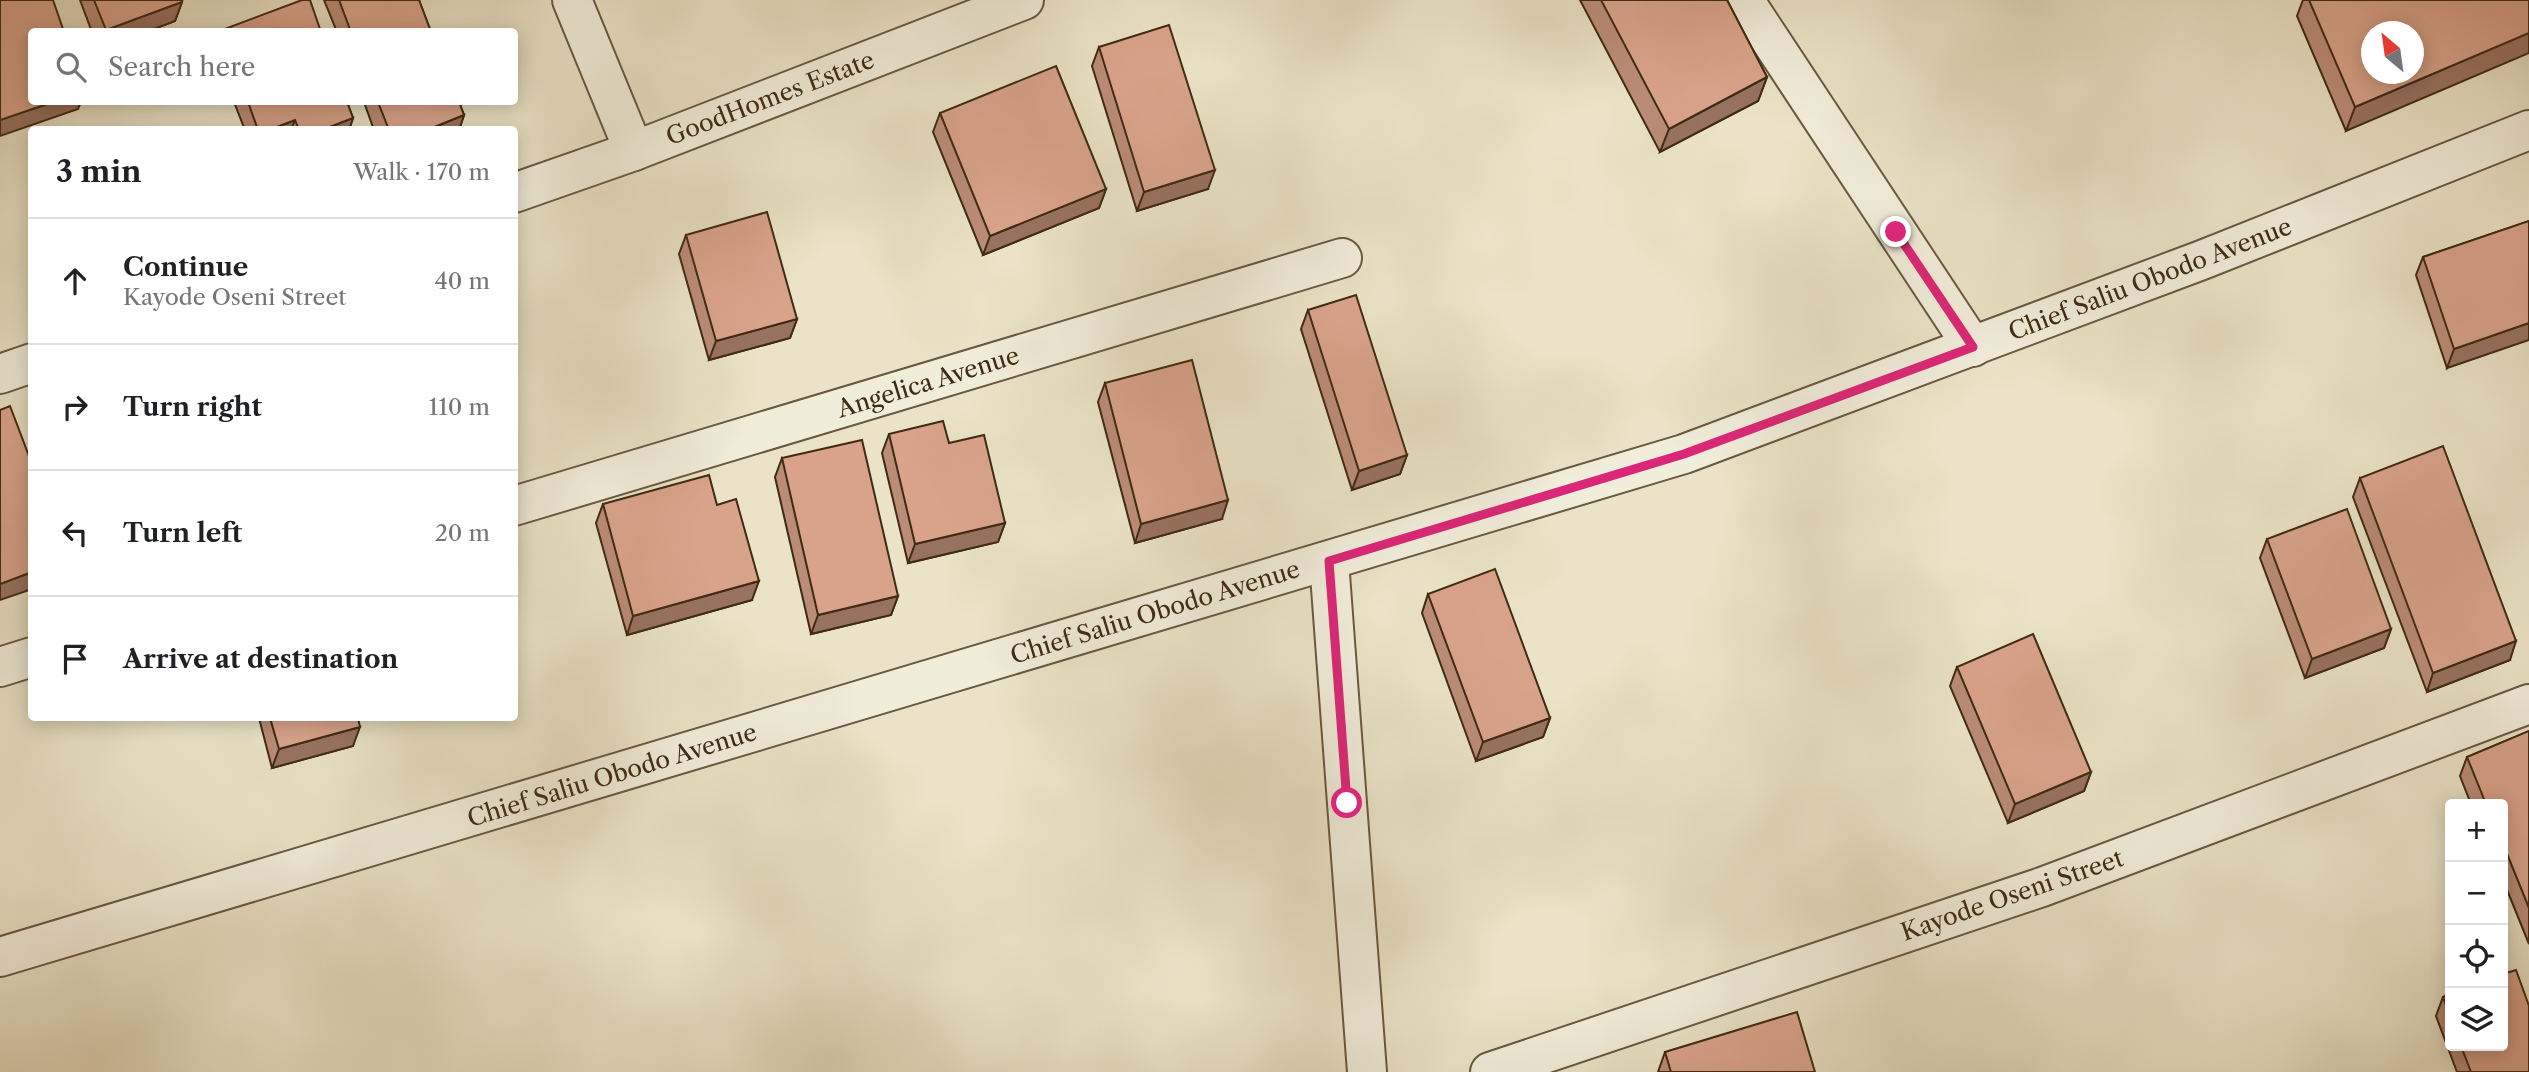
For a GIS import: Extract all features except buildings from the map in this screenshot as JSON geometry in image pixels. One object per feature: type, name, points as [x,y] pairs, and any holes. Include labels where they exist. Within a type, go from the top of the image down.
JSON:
[{"type":"street","points":[[572,0],[634,150]]},
{"type":"street","name":"GoodHomes Estate","points":[[518,192],[634,150],[1024,0]]},
{"type":"street","points":[[1744,0],[1973,347]]},
{"type":"street","name":"Chief Saliu Obodo Avenue","points":[[0,957],[1684,454],[2202,260],[2529,130]]},
{"type":"street","name":"Angelica Avenue","points":[[518,505],[1342,258]]},
{"type":"street","points":[[0,374],[28,364]]},
{"type":"street","points":[[1329,561],[1367,1072]]},
{"type":"street","points":[[0,667],[28,658]]},
{"type":"street","name":"Kayode Oseni Street","points":[[1490,1072],[2042,887],[2529,704]]},
{"type":"route","points":[[1347,803],[1329,561],[1684,454],[1973,347],[1896,232]]}]
